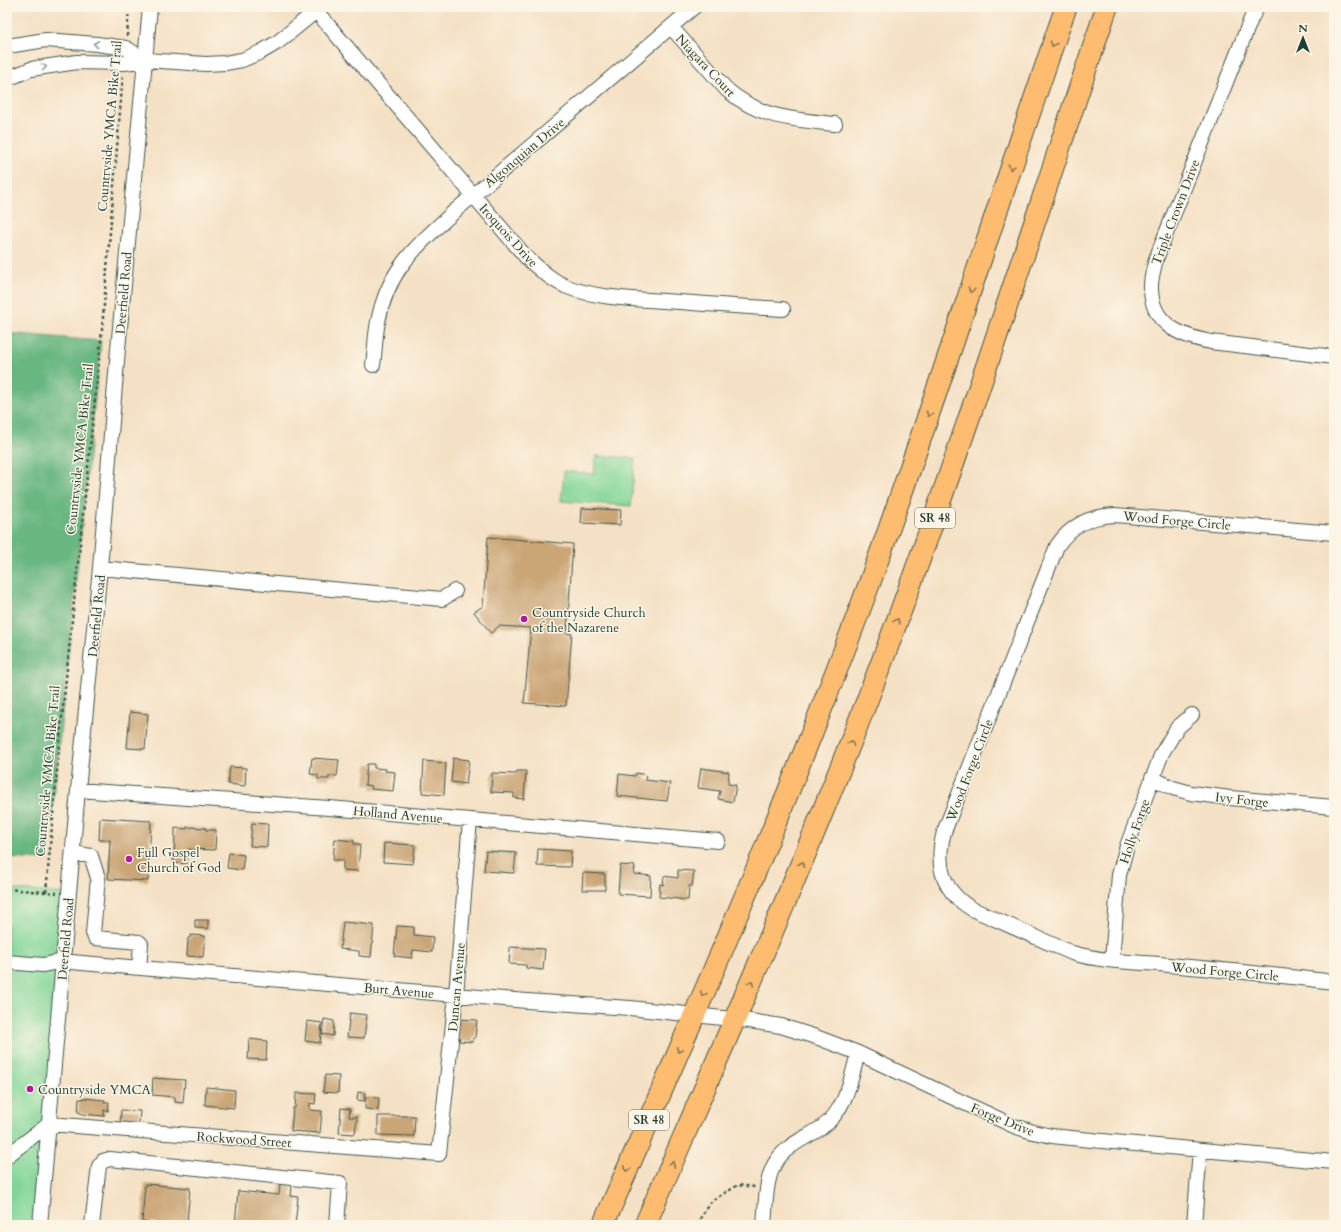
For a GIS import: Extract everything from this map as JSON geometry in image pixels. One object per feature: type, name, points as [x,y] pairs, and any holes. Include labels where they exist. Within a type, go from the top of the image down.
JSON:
[{"type":"highway","name":"SR 48","points":[[603,1225],[695,1014],[782,808],[867,590],[942,377],[1032,104],[1066,7]]},
{"type":"highway","name":"SR 48","points":[[645,1225],[804,858],[882,662],[975,403],[1055,159],[1107,7]]},
{"type":"street","name":"Deerfield Road","points":[[40,1225],[78,790],[100,568],[118,350],[150,7]]},
{"type":"street","name":"Algonquian Drive","points":[[373,365],[376,332],[382,302],[400,267],[426,237],[473,195],[694,7]]},
{"type":"street","name":"Triple Crown Drive","points":[[1257,7],[1156,259],[1151,278],[1152,298],[1159,316],[1166,324],[1174,330],[1192,338],[1211,342],[1334,357]]},
{"type":"street","points":[[7,79],[31,69],[78,62],[124,63],[145,60],[206,64],[242,60],[261,52],[278,42],[319,9]]},
{"type":"street","name":"Iroquois Drive","points":[[319,9],[473,195],[526,257],[541,270],[566,286],[584,292],[633,299],[783,309]]},
{"type":"street","name":"Niagara Court","points":[[671,27],[727,90],[749,105],[764,112],[784,118],[835,124]]},
{"type":"street","points":[[7,46],[46,40],[126,48],[145,60]]},
{"type":"street","name":"Wood Forge Circle","points":[[1334,533],[1106,515],[1096,517],[1078,525],[1063,538],[1057,546],[944,832],[940,852],[942,871],[950,890],[960,901],[972,909],[1072,953],[1082,956],[1112,960],[1334,982]]},
{"type":"street","points":[[100,568],[442,599],[455,591]]},
{"type":"street","name":"Holly Forge","points":[[1112,960],[1119,875],[1127,846],[1162,753],[1176,728],[1192,715]]},
{"type":"street","name":"Ivy Forge","points":[[1152,778],[1173,788],[1192,793],[1230,798],[1334,807]]},
{"type":"street","name":"Holland Avenue","points":[[78,790],[329,808],[718,841]]},
{"type":"street","name":"Duncan Avenue","points":[[439,1154],[456,995],[470,820]]},
{"type":"street","points":[[73,854],[91,856],[98,878],[93,933],[96,938],[139,942],[141,944],[140,968]]},
{"type":"street","name":"Burt Avenue","points":[[7,962],[43,964],[63,962],[140,968],[456,995],[630,1008],[735,1019]]},
{"type":"street","name":"Forge Drive","points":[[735,1019],[781,1026],[816,1037],[858,1053],[1014,1126],[1033,1132],[1052,1136],[1091,1140],[1334,1162]]},
{"type":"street","points":[[764,1225],[771,1172],[775,1163],[788,1148],[822,1127],[830,1120],[841,1104],[850,1086],[858,1053]]},
{"type":"street","points":[[7,1156],[49,1124]]},
{"type":"street","name":"Rockwood Street","points":[[49,1124],[439,1154]]},
{"type":"street","points":[[1194,1225],[1200,1150]]},
{"type":"street","points":[[92,1225],[98,1166],[103,1161],[110,1160],[340,1183],[336,1225]]},
{"type":"path","name":"Countryside YMCA Bike Trail","points":[[126,48],[129,7]]},
{"type":"path","name":"Countryside YMCA Bike Trail","points":[[46,892],[61,727],[101,341],[124,63]]},
{"type":"path","points":[[7,889],[60,893]]},
{"type":"path","points":[[699,1225],[700,1219],[708,1205],[713,1200],[735,1186],[738,1185],[768,1189]]},
{"type":"green space","points":[[7,333],[101,341],[47,860],[7,858]]},
{"type":"green space","points":[[596,456],[635,458],[631,506],[561,501],[564,471],[594,474]]},
{"type":"green space","name":"Countryside YMCA","points":[[7,889],[69,894],[40,1225],[7,1225]]},
{"type":"building","points":[[582,508],[621,510],[620,525],[581,523]]},
{"type":"building","name":"Countryside Church of the Nazarene","points":[[488,537],[573,544],[567,633],[572,634],[566,706],[524,703],[531,628],[499,626],[491,633],[474,612],[483,606]]},
{"type":"building","points":[[130,712],[148,714],[145,749],[127,748]]},
{"type":"building","points":[[312,758],[339,760],[337,776],[329,776],[329,779],[318,779],[318,775],[310,774]]},
{"type":"building","points":[[453,758],[469,760],[466,784],[451,782]]},
{"type":"building","points":[[424,761],[446,763],[444,795],[422,793]]},
{"type":"building","points":[[367,764],[374,764],[374,768],[386,769],[385,771],[395,772],[393,791],[371,789],[372,786],[365,785]]},
{"type":"building","points":[[230,767],[246,768],[245,786],[228,784]]},
{"type":"building","points":[[701,768],[729,772],[728,784],[736,785],[733,802],[718,799],[720,791],[698,788]]},
{"type":"building","points":[[517,771],[526,771],[524,799],[514,798],[514,793],[491,792],[492,773],[516,774]]},
{"type":"building","points":[[636,773],[646,775],[645,780],[670,783],[667,801],[617,796],[619,774],[635,776]]},
{"type":"building","name":"Full Gospel Church of God","points":[[100,818],[151,821],[148,881],[108,879],[110,840],[99,840]]},
{"type":"building","points":[[252,823],[268,824],[267,847],[250,846]]},
{"type":"building","points":[[187,827],[216,830],[215,850],[188,849],[187,864],[174,863],[175,828],[187,829]]},
{"type":"building","points":[[335,839],[354,841],[354,844],[360,844],[358,871],[343,870],[343,860],[333,860]]},
{"type":"building","points":[[384,843],[415,845],[413,864],[383,862]]},
{"type":"building","points":[[538,849],[571,851],[570,867],[537,866]]},
{"type":"building","points":[[486,851],[516,853],[514,873],[484,871]]},
{"type":"building","points":[[229,853],[244,855],[242,870],[227,868]]},
{"type":"building","points":[[620,865],[635,866],[634,874],[651,876],[650,896],[618,894]]},
{"type":"building","points":[[678,870],[694,871],[692,886],[689,886],[688,900],[659,897],[660,884],[663,885],[664,876],[678,878]]},
{"type":"building","points":[[583,873],[605,874],[605,890],[582,890]]},
{"type":"building","points":[[195,920],[208,920],[208,929],[195,928]]},
{"type":"building","points":[[343,922],[374,925],[371,957],[359,956],[359,951],[340,949]]},
{"type":"building","points":[[397,926],[414,927],[414,935],[433,937],[432,952],[413,950],[412,958],[394,956]]},
{"type":"building","points":[[191,935],[205,936],[203,957],[187,956],[188,938],[190,938]]},
{"type":"building","points":[[510,947],[545,949],[543,970],[526,968],[526,965],[509,964]]},
{"type":"building","points":[[350,1013],[367,1015],[364,1038],[347,1037]]},
{"type":"building","points":[[324,1019],[334,1021],[333,1036],[322,1034]]},
{"type":"building","points":[[458,1019],[477,1020],[475,1038],[473,1038],[473,1042],[459,1041],[460,1037],[457,1037]]},
{"type":"building","points":[[307,1021],[322,1023],[320,1043],[305,1041]]},
{"type":"building","points":[[249,1039],[267,1041],[266,1060],[248,1059]]},
{"type":"building","points":[[325,1075],[339,1076],[338,1093],[323,1092]]},
{"type":"building","points":[[153,1078],[185,1080],[183,1103],[175,1102],[175,1097],[152,1095]]},
{"type":"building","points":[[206,1087],[235,1090],[234,1108],[205,1105]]},
{"type":"building","points":[[358,1092],[365,1093],[364,1101],[357,1100]]},
{"type":"building","points":[[296,1093],[316,1094],[315,1104],[310,1103],[310,1110],[322,1111],[320,1133],[291,1131]]},
{"type":"building","points":[[366,1097],[379,1098],[378,1110],[365,1109]]},
{"type":"building","points":[[79,1099],[105,1100],[104,1102],[109,1102],[108,1111],[104,1110],[104,1116],[82,1114],[78,1112]]},
{"type":"building","points":[[341,1108],[350,1109],[349,1117],[357,1117],[355,1134],[339,1133]]},
{"type":"building","points":[[121,1110],[140,1111],[139,1124],[120,1123]]},
{"type":"building","points":[[378,1116],[415,1116],[414,1136],[378,1135]]},
{"type":"building","points":[[145,1184],[190,1188],[187,1223],[201,1225],[158,1225],[158,1223],[142,1222]]},
{"type":"building","points":[[280,1184],[292,1185],[291,1196],[298,1197],[295,1225],[235,1225],[238,1191],[279,1195]]},
{"type":"place","name":"Countryside Church of the Nazarene","points":[[524,619]]},
{"type":"place","name":"Full Gospel Church of God","points":[[129,859]]},
{"type":"place","name":"Countryside YMCA","points":[[30,1089]]}]
